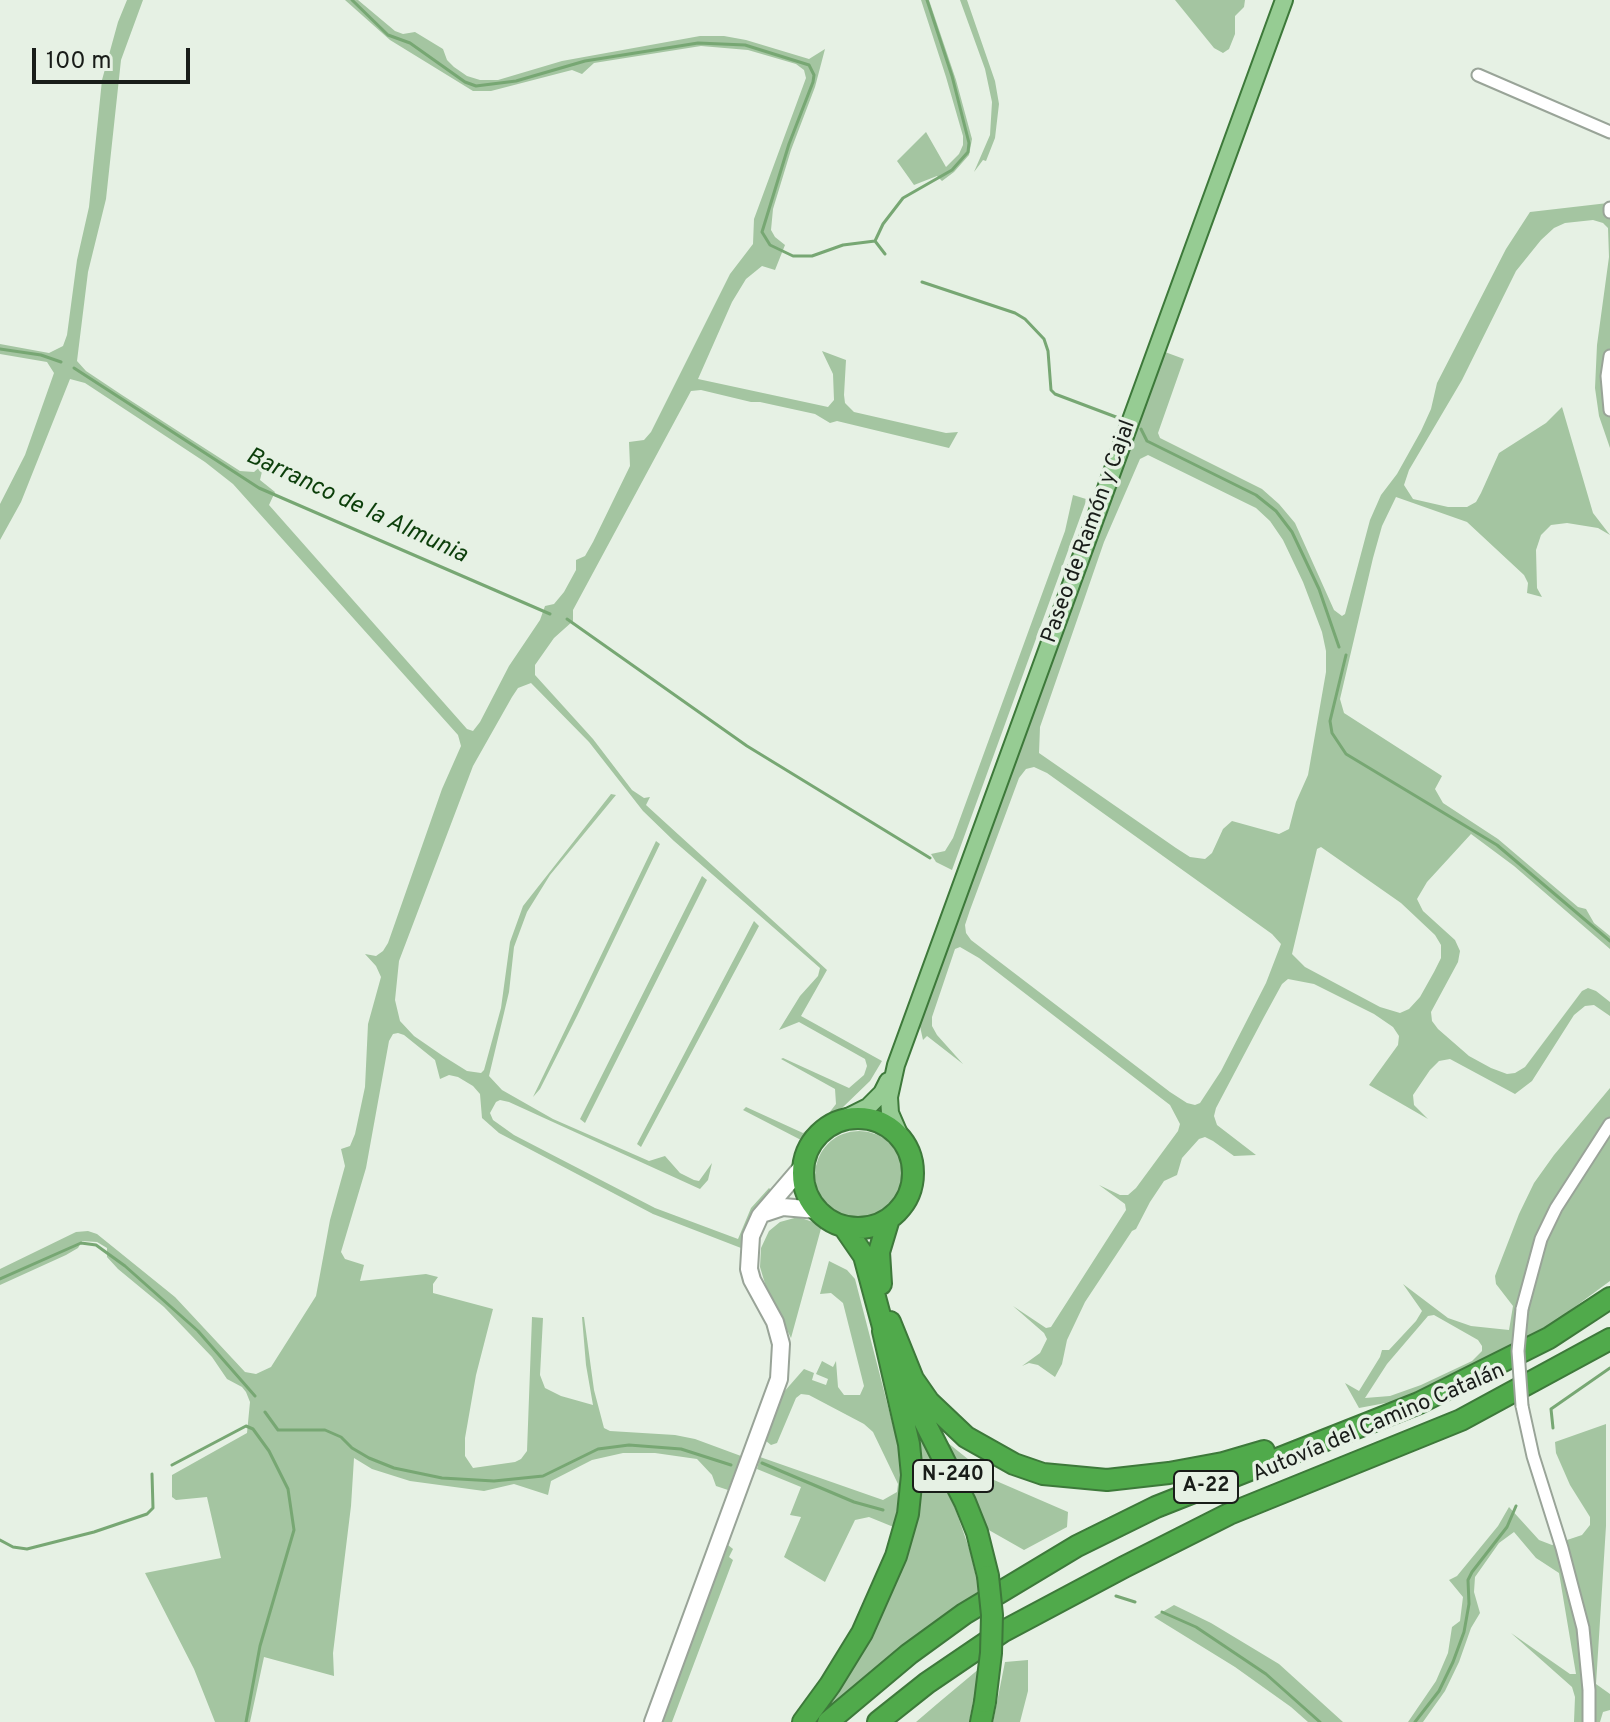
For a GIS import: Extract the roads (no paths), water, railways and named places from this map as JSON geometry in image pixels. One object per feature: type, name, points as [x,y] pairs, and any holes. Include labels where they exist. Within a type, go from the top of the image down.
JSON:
[{"type":"highway","points":[[867,1118],[900,1136],[913,1161],[914,1176],[905,1203],[888,1222],[872,1254],[844,1227],[817,1210],[808,1197],[803,1166],[816,1137],[842,1120],[867,1118]]},
{"type":"highway","points":[[844,1227],[871,1227],[888,1222]]},
{"type":"highway","name":"N-240","points":[[872,1254],[886,1324],[903,1381],[961,1494],[977,1532],[988,1576],[992,1615],[991,1653],[983,1712]]},
{"type":"highway","points":[[886,1324],[913,1379],[929,1402],[966,1437],[1014,1464],[1043,1474],[1107,1480],[1138,1478],[1223,1463],[1337,1426],[1418,1395],[1541,1339],[1610,1297]]},
{"type":"highway","name":"Autovía del Camino Catalán","points":[[828,1722],[898,1662],[964,1614],[1077,1546],[1156,1507],[1419,1403],[1549,1338],[1610,1297]]},
{"type":"highway","points":[[803,1722],[862,1633],[896,1556],[908,1514],[912,1475],[909,1444],[886,1324]]},
{"type":"highway","name":"Autovía del Camino Catalán","points":[[878,1722],[927,1683],[1002,1632],[1229,1514],[1461,1420],[1610,1339]]},
{"type":"highway","points":[[896,1722],[1002,1632]]},
{"type":"main road","name":"Paseo de Ramón y Cajal","points":[[896,1065],[1284,0]]},
{"type":"main road","points":[[842,1120],[868,1107],[882,1093],[896,1065]]},
{"type":"main road","points":[[896,1065],[889,1097],[890,1113],[900,1136]]},
{"type":"street","points":[[1478,75],[1610,132]]},
{"type":"street","points":[[1610,356],[1607,376],[1610,410]]},
{"type":"street","points":[[1589,1722],[1586,1656],[1577,1601],[1533,1456],[1522,1406],[1518,1351],[1522,1309],[1541,1239],[1556,1208],[1610,1124]]},
{"type":"street","points":[[653,1722],[779,1379],[782,1358],[779,1334],[749,1269],[751,1236],[760,1216],[803,1166]]},
{"type":"street","points":[[760,1216],[768,1210],[783,1207],[817,1210]]},
{"type":"waterway","points":[[352,0],[388,35],[410,43],[465,82],[476,86],[516,81],[585,61],[698,43],[745,45],[809,65],[814,75],[813,82],[789,144],[762,232],[770,245],[793,256],[812,256],[843,245],[875,241]]},
{"type":"waterway","points":[[875,241],[883,224],[903,198],[952,170],[968,152],[969,143],[952,76],[927,0]]},
{"type":"waterway","points":[[875,241],[885,254]]},
{"type":"waterway","points":[[922,282],[1025,319],[1044,339],[1051,390],[1116,417]]},
{"type":"waterway","name":"Barranco de la Almunia","points":[[0,349],[41,355],[61,362]]},
{"type":"waterway","name":"Barranco de la Almunia","points":[[74,368],[259,488],[550,614]]},
{"type":"waterway","points":[[1141,429],[1147,441],[1256,495],[1276,511],[1292,532],[1319,589],[1339,647]]},
{"type":"waterway","name":"Barranco de la Almunia","points":[[567,619],[747,746],[930,858]]},
{"type":"waterway","points":[[1346,655],[1330,721],[1332,733],[1346,754],[1497,845],[1610,941]]},
{"type":"waterway","points":[[0,1279],[81,1243],[96,1245],[125,1266],[198,1331],[255,1396]]},
{"type":"waterway","points":[[1553,1428],[1551,1409],[1610,1368]]},
{"type":"waterway","points":[[265,1412],[278,1430],[325,1430],[341,1437],[369,1458],[394,1468],[442,1478],[494,1481],[543,1476],[598,1449],[629,1445],[681,1449],[731,1465]]},
{"type":"waterway","points":[[172,1465],[246,1426],[253,1429],[269,1451],[288,1489],[294,1530],[260,1646],[246,1722]]},
{"type":"waterway","points":[[762,1463],[854,1502],[883,1510]]},
{"type":"waterway","points":[[0,1540],[13,1547],[27,1549],[94,1532],[147,1514],[153,1508],[152,1474]]},
{"type":"waterway","points":[[1415,1722],[1439,1691],[1453,1662],[1464,1632],[1469,1604],[1468,1580],[1507,1527],[1516,1506]]},
{"type":"waterway","points":[[1116,1596],[1135,1602]]},
{"type":"waterway","points":[[1162,1612],[1196,1627],[1266,1674],[1320,1722]]}]
